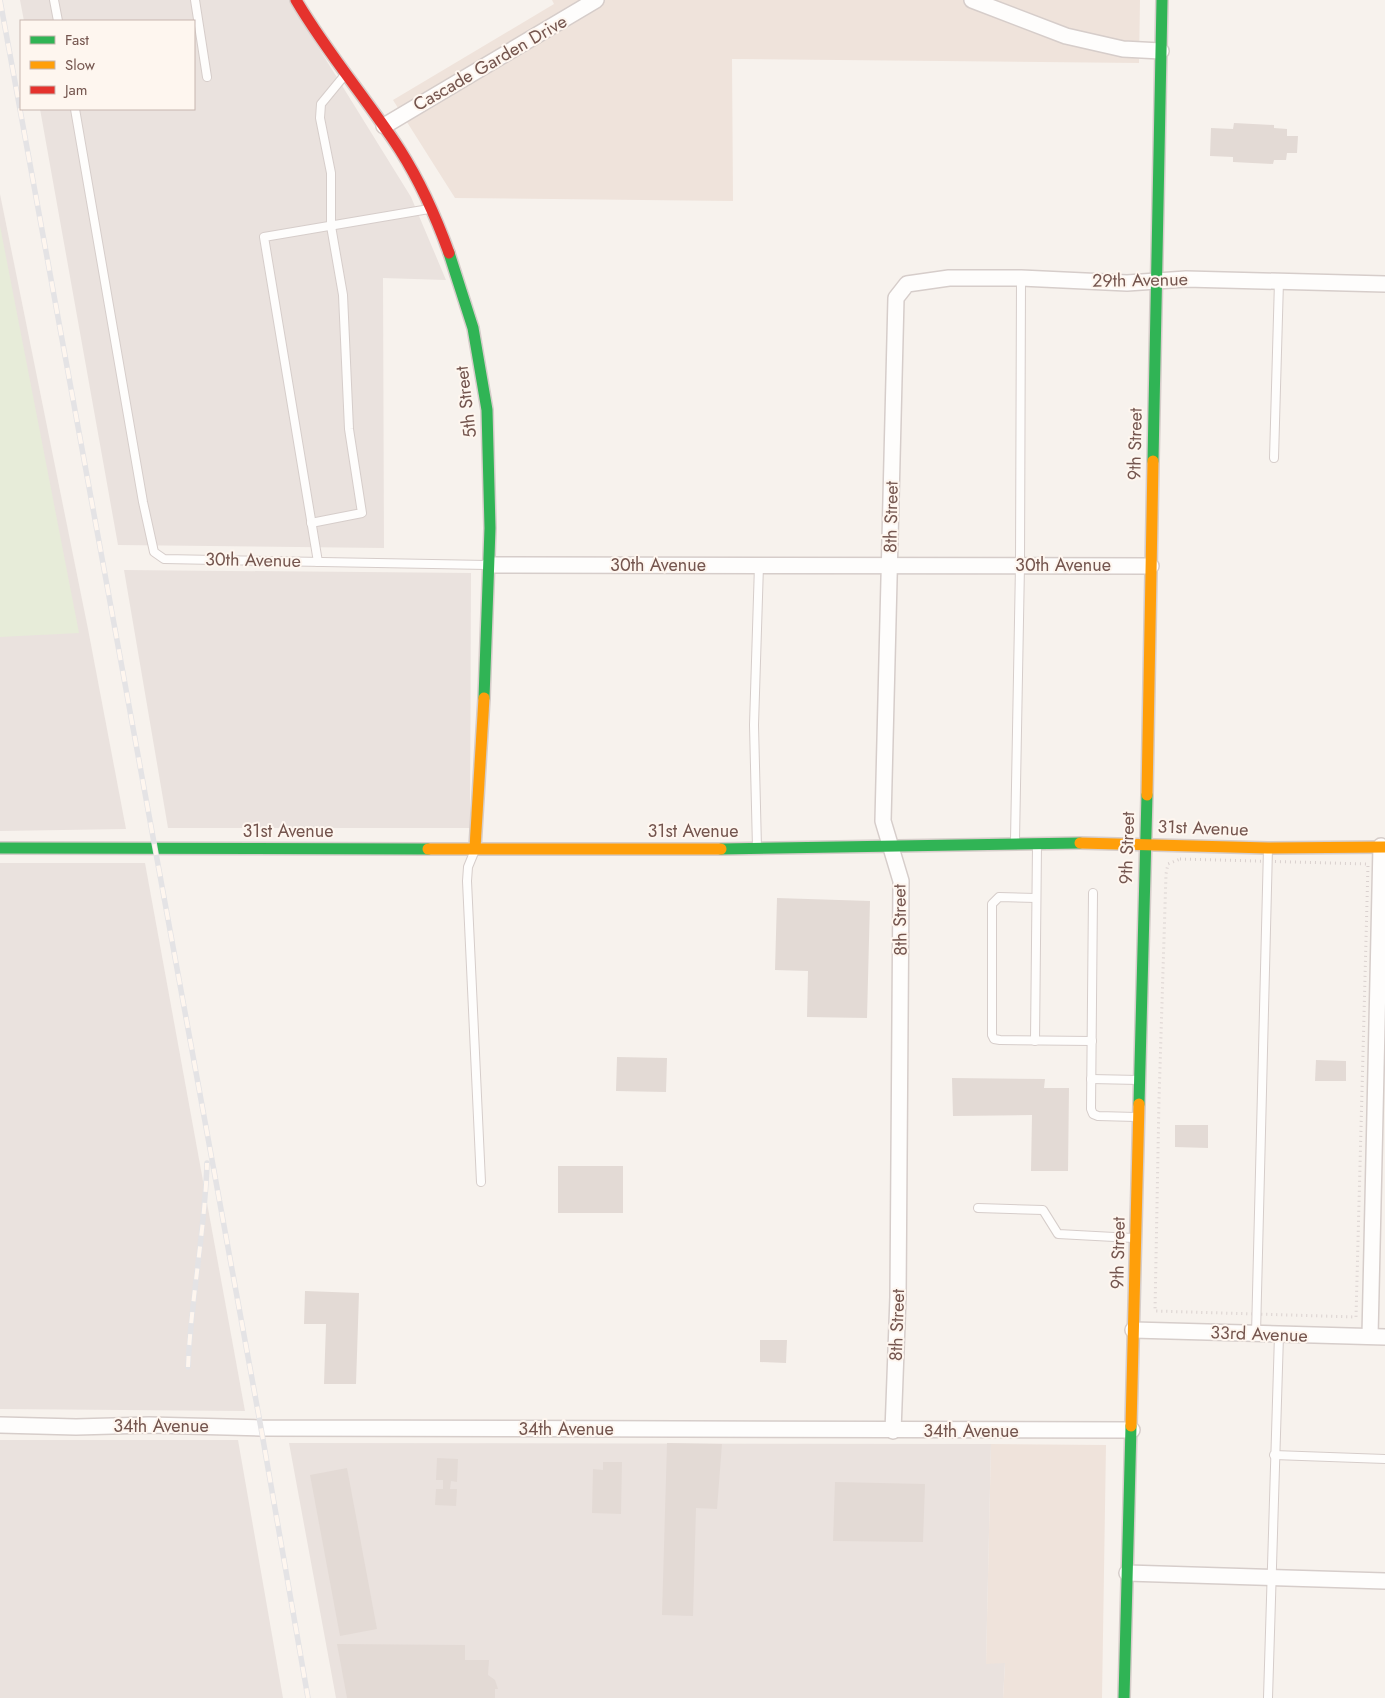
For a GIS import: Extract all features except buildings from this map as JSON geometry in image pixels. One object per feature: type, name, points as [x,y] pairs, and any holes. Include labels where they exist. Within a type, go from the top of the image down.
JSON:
[{"type":"street","name":"5th Street","points":[[296,0],[307,20],[397,144],[431,208],[460,281],[482,372],[490,463],[489,565],[475,848]]},
{"type":"street","name":"Cascade Garden Drive","points":[[384,126],[596,0]]},
{"type":"street","points":[[972,0],[1066,36],[1123,49],[1161,50]]},
{"type":"street","name":"9th Street","points":[[1124,1698],[1132,1430],[1162,0]]},
{"type":"street","name":"29th Avenue","points":[[899,292],[907,284],[949,278],[1021,278],[1128,283],[1186,279],[1385,284]]},
{"type":"street","name":"8th Street","points":[[893,1431],[898,1297],[901,881],[884,821],[894,312],[899,292]]},
{"type":"street","name":"30th Avenue","points":[[489,565],[1151,566]]},
{"type":"street","name":"31st Avenue","points":[[0,848],[757,849],[1014,843],[1145,844],[1268,848],[1383,846]]},
{"type":"street","points":[[1378,1337],[1383,846]]},
{"type":"street","name":"33rd Avenue","points":[[1133,1330],[1378,1337]]},
{"type":"street","name":"34th Avenue","points":[[0,1425],[893,1431],[1132,1430]]},
{"type":"street","points":[[1127,1573],[1385,1582]]},
{"type":"lane","points":[[54,0],[58,20]]},
{"type":"lane","points":[[195,0],[207,77]]},
{"type":"lane","points":[[312,523],[362,513],[349,429],[343,295],[331,226],[331,173],[320,118],[320,104],[345,74]]},
{"type":"lane","name":"30th Avenue","points":[[74,110],[143,502],[154,552],[164,559],[489,565]]},
{"type":"lane","points":[[318,562],[264,237],[431,208]]},
{"type":"lane","points":[[1014,843],[1020,565],[1021,278]]},
{"type":"lane","points":[[1274,458],[1279,281]]},
{"type":"lane","points":[[757,849],[754,725],[759,565]]},
{"type":"lane","points":[[1034,1041],[1036,844]]},
{"type":"lane","points":[[475,848],[468,867],[466,881],[481,1182]]},
{"type":"lane","points":[[1256,1334],[1268,848]]},
{"type":"lane","points":[[1094,893],[1091,1079],[1093,1114],[1138,1117]]},
{"type":"lane","points":[[1036,898],[999,897],[992,904],[992,1035],[994,1039],[1092,1041]]},
{"type":"lane","points":[[1091,1079],[1139,1080]]},
{"type":"lane","points":[[978,1208],[1043,1210],[1058,1234],[1135,1238]]},
{"type":"lane","points":[[1268,1698],[1278,1335]]},
{"type":"lane","points":[[1274,1455],[1385,1459]]},
{"type":"shaded area","points":[[20,0],[289,0],[411,197],[446,280],[383,278],[384,548],[118,545],[40,110],[195,110],[195,20],[24,20]]},
{"type":"shaded area","points":[[552,0],[1140,0],[1139,63],[732,59],[733,201],[455,198],[393,100],[554,4]]},
{"type":"shaded area","points":[[0,194],[88,629],[126,829],[0,831]]},
{"type":"shaded area","points":[[124,570],[471,573],[470,828],[168,828]]},
{"type":"shaded area","points":[[0,863],[145,863],[245,1411],[0,1409]]},
{"type":"shaded area","points":[[0,1440],[238,1440],[283,1698],[0,1698]]},
{"type":"shaded area","points":[[289,1443],[991,1444],[986,1664],[1005,1663],[1003,1698],[336,1698]]},
{"type":"shaded area","points":[[991,1444],[1106,1445],[1102,1698],[1003,1698],[1005,1664],[986,1664]]},
{"type":"green space","points":[[0,226],[79,633],[0,637]]},
{"type":"railway","points":[[0,0],[20,109]]},
{"type":"railway","points":[[20,110],[261,1428],[308,1698]]},
{"type":"railway","points":[[188,1367],[204,1214],[207,1163]]},
{"type":"traffic: fast","points":[[1153,461],[1162,0]]},
{"type":"traffic: fast","points":[[449,253],[473,328],[487,410],[490,528],[484,698]]},
{"type":"traffic: fast","points":[[1139,1104],[1147,795]]},
{"type":"traffic: fast","points":[[721,849],[1080,843]]},
{"type":"traffic: fast","points":[[0,848],[428,849]]},
{"type":"traffic: fast","points":[[1124,1698],[1131,1426]]},
{"type":"traffic: slow","points":[[1147,795],[1153,461]]},
{"type":"traffic: slow","points":[[475,848],[484,698]]},
{"type":"traffic: slow","points":[[1080,843],[1268,848],[1385,847]]},
{"type":"traffic: slow","points":[[428,849],[721,849]]},
{"type":"traffic: slow","points":[[1131,1426],[1139,1104]]},
{"type":"traffic: jam","points":[[296,0],[321,39],[408,162],[428,200],[449,253]]}]
